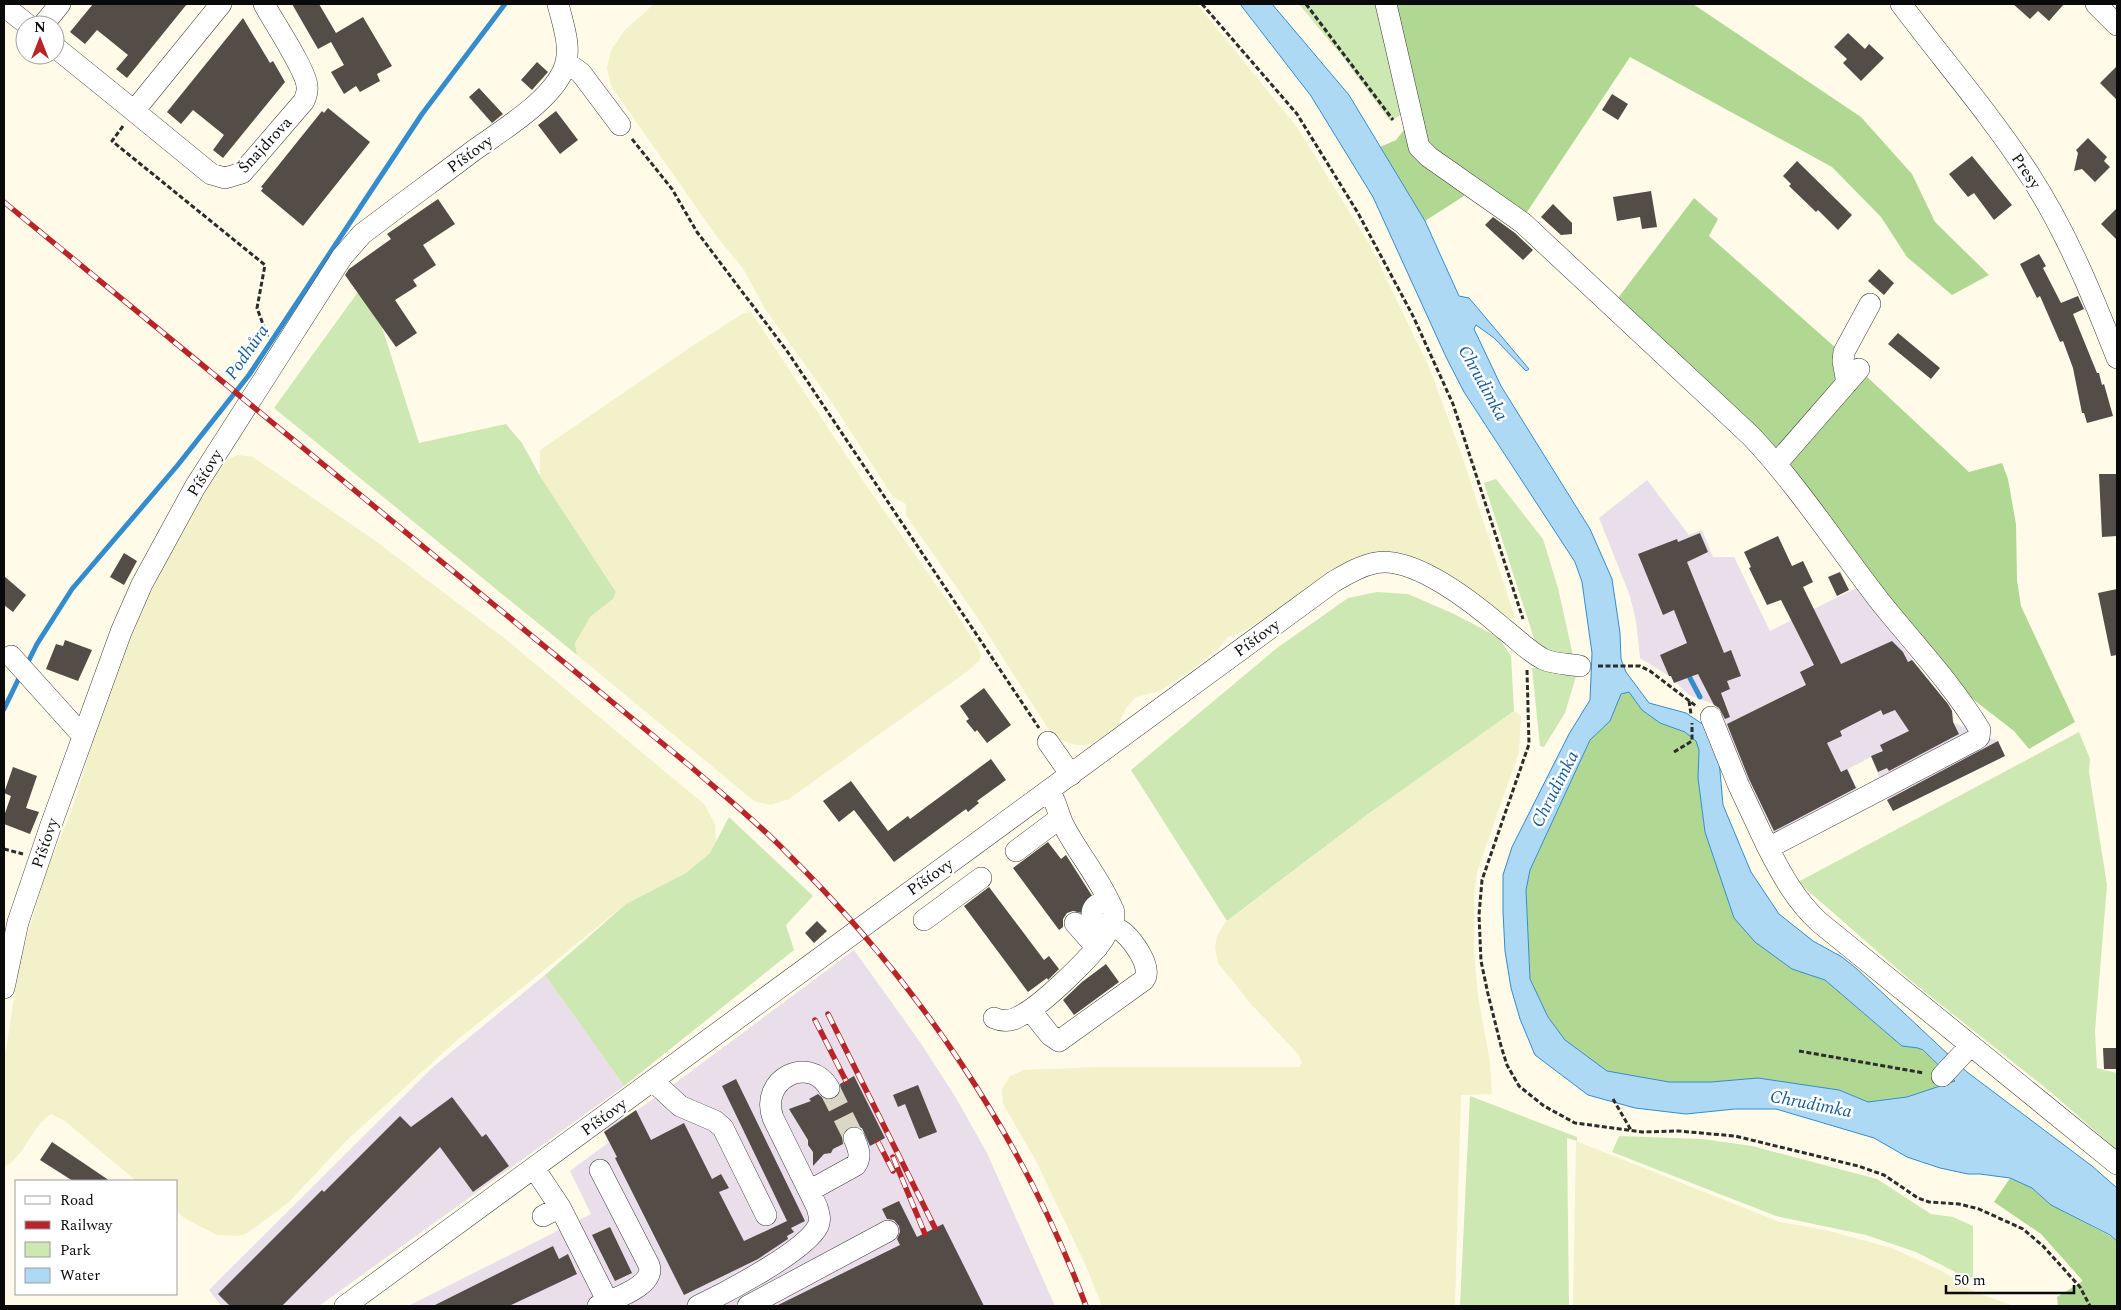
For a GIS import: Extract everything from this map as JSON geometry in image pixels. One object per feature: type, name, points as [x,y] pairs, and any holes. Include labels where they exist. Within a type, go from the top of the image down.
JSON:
[{"type":"street","points":[[51,15],[60,4]]},
{"type":"street","points":[[134,111],[220,4]]},
{"type":"street","name":"Šnajdrova","points":[[65,55],[211,174],[225,178],[242,173],[304,102],[307,95],[303,72],[264,4]]},
{"type":"street","points":[[558,4],[566,41],[566,62],[581,73],[620,125]]},
{"type":"street","points":[[1386,4],[1419,147],[1430,157],[1523,223],[1724,408],[1777,463],[1881,602],[1963,704],[1978,726],[1980,734],[1975,740],[1768,848]]},
{"type":"street","name":"Presy","points":[[1901,4],[2028,173],[2078,262],[2117,358]]},
{"type":"street","points":[[2096,4],[2117,25]]},
{"type":"street","points":[[4,6],[15,15]]},
{"type":"street","name":"Píšťovy","points":[[4,988],[18,922],[121,632],[159,550],[195,487],[342,256],[362,234],[534,106],[558,78],[566,62]]},
{"type":"street","points":[[1777,463],[1853,376],[1843,361],[1844,352],[1870,304]]},
{"type":"street","name":"Píšťovy","points":[[348,1304],[1333,582],[1356,569],[1375,563],[1398,563],[1422,571],[1489,617],[1526,649],[1545,660],[1580,666]]},
{"type":"street","points":[[18,665],[83,736]]},
{"type":"street","points":[[1701,715],[1738,784],[1782,874],[1807,910],[1964,1053],[2117,1164]]},
{"type":"street","points":[[1048,742],[1069,777]]},
{"type":"street","points":[[994,1018],[1005,1021],[1012,1020],[1043,1000],[1096,948],[1109,919],[1107,895],[1060,818],[1054,800],[1048,791]]},
{"type":"street","points":[[1016,851],[1060,818]]},
{"type":"street","points":[[905,895],[926,923],[981,878]]},
{"type":"street","points":[[1030,1010],[1050,1036],[1060,1041],[1144,980],[1147,969],[1142,958],[1122,932],[1109,919]]},
{"type":"street","points":[[1075,923],[1096,948]]},
{"type":"street","points":[[1942,1076],[1964,1053]]},
{"type":"street","points":[[698,1306],[788,1254],[814,1232],[820,1221],[817,1208],[771,1112],[771,1097],[777,1084],[782,1079],[795,1073],[802,1072],[816,1076],[829,1088]]},
{"type":"street","points":[[653,1081],[680,1106],[715,1121],[723,1128],[766,1215]]},
{"type":"street","points":[[809,1191],[856,1165],[860,1160],[860,1154],[854,1138]]},
{"type":"street","points":[[534,1168],[605,1305],[643,1283],[649,1276],[650,1269],[600,1170]]},
{"type":"street","points":[[748,1306],[888,1231]]},
{"type":"street","points":[[348,1304],[373,1299]]},
{"type":"path","points":[[1202,4],[1296,114],[1358,213],[1413,316],[1453,404],[1519,602],[1526,649],[1529,744],[1482,880],[1479,915],[1481,961],[1488,994],[1504,1056],[1519,1086],[1544,1106],[1575,1123],[1631,1131],[1678,1131],[1735,1136],[1858,1166],[1884,1175],[1918,1198],[1929,1202],[1959,1204],[1979,1209],[2023,1229],[2043,1246],[2080,1287],[2090,1306]]},
{"type":"path","points":[[1306,4],[1394,122]]},
{"type":"path","points":[[134,111],[112,141],[265,265],[257,308],[266,336]]},
{"type":"path","points":[[620,125],[672,189],[697,232],[787,351],[1048,742]]},
{"type":"path","points":[[1580,666],[1640,666],[1650,671],[1689,701],[1701,715]]},
{"type":"path","points":[[1689,701],[1701,715]]},
{"type":"path","points":[[1674,752],[1692,741],[1701,715]]},
{"type":"path","points":[[1799,1051],[1942,1076]]},
{"type":"path","points":[[1613,1099],[1631,1131]]},
{"type":"shaded area","points":[[654,4],[1197,4],[1297,127],[1371,247],[1429,367],[1461,453],[1515,618],[1506,619],[1448,575],[1406,554],[1374,553],[1351,561],[1243,632],[1228,637],[1220,647],[1192,670],[1160,691],[1136,697],[1126,708],[1118,725],[1101,738],[1086,745],[1076,745],[1054,738],[975,614],[906,515],[906,504],[893,497],[831,401],[765,309],[744,270],[715,234],[611,86],[607,68],[611,50],[625,30]]},
{"type":"shaded area","points":[[751,312],[868,488],[954,610],[981,656],[979,661],[969,670],[789,799],[770,805],[754,801],[577,655],[575,643],[579,633],[590,617],[613,599],[616,592],[540,476],[540,450],[695,344],[744,313]]},
{"type":"shaded area","points":[[238,455],[253,457],[370,537],[508,641],[704,804],[715,824],[716,842],[710,853],[686,873],[626,904],[456,1041],[347,1140],[289,1202],[246,1234],[237,1236],[217,1235],[186,1219],[178,1213],[178,1180],[135,1180],[65,1121],[51,1114],[40,1123],[20,1153],[10,1164],[4,1167],[4,1062],[20,960],[46,872],[72,809],[91,747],[131,638],[164,561],[208,483],[228,459]]},
{"type":"shaded area","points":[[1647,480],[1689,535],[1702,530],[1713,557],[1734,557],[1770,631],[1856,588],[1952,710],[1954,723],[1998,741],[2005,756],[1893,811],[1871,757],[1848,769],[1857,789],[1851,792],[1852,796],[1774,833],[1743,770],[1716,705],[1689,695],[1669,676],[1640,658],[1636,621],[1630,596],[1599,518]]},
{"type":"shaded area","points":[[1514,711],[1521,716],[1519,752],[1477,872],[1474,897],[1474,953],[1478,996],[1490,1062],[1492,1094],[1461,1095],[1455,1306],[1102,1306],[1085,1264],[1036,1161],[1003,1104],[1002,1089],[1010,1076],[1024,1070],[1098,1067],[1299,1067],[1302,1063],[1299,1055],[1251,1004],[1218,963],[1215,947],[1217,936],[1225,923],[1368,814]]},
{"type":"shaded area","points":[[854,950],[920,1042],[956,1098],[987,1153],[1055,1306],[408,1306],[591,1214],[570,1171],[609,1142],[603,1128],[636,1111],[666,1090]]},
{"type":"shaded area","points":[[545,975],[624,1086],[319,1306],[221,1306],[209,1290],[432,1068]]},
{"type":"shaded area","points":[[1576,1141],[1780,1222],[1825,1230],[1892,1248],[1942,1271],[1975,1292],[2014,1306],[1573,1306]]},
{"type":"green space","points":[[1299,4],[1381,4],[1406,112],[1390,121],[1342,56]]},
{"type":"green space","points":[[1381,4],[1693,4],[1861,117],[1912,174],[1935,222],[1989,275],[1952,295],[1907,257],[1881,217],[1832,167],[1630,57],[1525,215],[1481,185],[1425,221],[1380,147],[1396,140],[1408,125]]},
{"type":"green space","points":[[1694,198],[1718,219],[1709,236],[1836,348],[1840,380],[1776,456],[1615,302]]},
{"type":"green space","points":[[358,292],[382,327],[419,443],[506,424],[522,443],[540,476],[616,592],[613,599],[590,617],[575,643],[577,655],[274,408]]},
{"type":"green space","points":[[1865,375],[1969,472],[2002,463],[2008,479],[2016,524],[2017,580],[2021,606],[2075,722],[2029,749],[2014,731],[1952,683],[1784,465]]},
{"type":"green space","points":[[1496,479],[1543,539],[1558,588],[1577,673],[1565,713],[1544,747],[1540,746],[1532,668],[1538,668],[1537,648],[1484,483]]},
{"type":"green space","points":[[1377,592],[1408,594],[1454,614],[1498,637],[1511,656],[1514,711],[1368,814],[1227,921],[1131,770],[1277,648],[1348,598]]},
{"type":"green space","points":[[1629,692],[1642,710],[1660,723],[1685,732],[1696,741],[1699,750],[1698,778],[1705,832],[1734,918],[1792,969],[1825,980],[1902,1046],[1919,1048],[1956,1081],[1907,1097],[1868,1102],[1839,1090],[1711,1082],[1669,1082],[1607,1071],[1565,1040],[1548,1017],[1530,979],[1526,890],[1530,870],[1590,740],[1610,721],[1621,693]]},
{"type":"green space","points":[[2079,732],[2090,759],[2089,772],[2107,885],[2095,1031],[2097,1068],[2117,1073],[2117,1150],[2053,1094],[1910,980],[1798,882]]},
{"type":"green space","points":[[729,817],[813,896],[786,925],[794,950],[624,1086],[545,975],[626,904],[686,873],[710,853]]},
{"type":"green space","points":[[1470,1096],[1577,1137],[1577,1141],[1567,1138],[1569,1306],[1460,1306]]},
{"type":"green space","points":[[1619,1136],[1702,1139],[1752,1146],[1877,1179],[1931,1214],[1953,1217],[1973,1226],[1973,1281],[1916,1252],[1866,1235],[1776,1216],[1612,1152]]},
{"type":"green space","points":[[2010,1178],[2032,1188],[2051,1205],[2117,1241],[2117,1306],[2058,1306],[2057,1297],[2083,1281],[2041,1234],[1994,1202]]},
{"type":"water","name":"Chrudimka","points":[[1240,4],[1272,4],[1349,95],[1425,221],[1459,296],[1469,298],[1529,369],[1526,371],[1494,338],[1476,325],[1474,329],[1501,386],[1590,529],[1612,579],[1620,633],[1621,659],[1626,672],[1649,703],[1686,713],[1707,727],[1718,748],[1723,805],[1751,872],[1779,914],[1813,941],[1842,957],[1857,969],[1967,1072],[2092,1166],[2117,1188],[2117,1241],[2110,1235],[2051,1205],[2032,1188],[2010,1178],[1968,1174],[1940,1168],[1907,1157],[1874,1138],[1776,1109],[1735,1109],[1686,1114],[1635,1108],[1588,1095],[1535,1055],[1520,1019],[1511,988],[1505,951],[1503,875],[1512,847],[1569,734],[1590,700],[1592,653],[1582,582],[1575,562],[1464,392],[1446,357],[1373,197],[1311,96]],"holes":[[[1629,692],[1642,710],[1660,723],[1685,732],[1696,741],[1699,750],[1698,778],[1705,832],[1734,918],[1755,942],[1792,969],[1825,980],[1902,1046],[1923,1050],[1955,1081],[1907,1097],[1868,1102],[1839,1090],[1758,1078],[1711,1082],[1669,1082],[1607,1071],[1565,1040],[1548,1017],[1530,979],[1526,890],[1530,870],[1590,740],[1610,721],[1621,694]]]},
{"type":"building","points":[[93,4],[187,4],[127,78],[116,69],[128,55],[97,30],[85,44],[70,32]]},
{"type":"building","points":[[292,4],[319,4],[336,33],[363,17],[392,66],[377,74],[380,81],[360,92],[356,86],[344,94],[331,72],[344,65],[331,42],[318,49]]},
{"type":"building","points":[[2013,4],[2064,4],[2049,21],[2038,11],[2030,19]]},
{"type":"building","points":[[243,18],[270,63],[273,61],[285,82],[223,158],[213,150],[224,135],[193,110],[181,124],[167,112]]},
{"type":"building","points":[[1848,33],[1865,49],[1869,44],[1884,58],[1861,81],[1843,63],[1847,59],[1834,47]]},
{"type":"building","points":[[537,62],[548,72],[532,90],[521,80]]},
{"type":"building","points":[[2117,66],[2117,100],[2100,83]]},
{"type":"building","points":[[479,88],[503,114],[492,123],[469,97]]},
{"type":"building","points":[[1612,94],[1628,104],[1618,120],[1602,110]]},
{"type":"building","points":[[328,108],[370,142],[303,226],[261,191],[263,188],[261,187],[322,111],[324,113]]},
{"type":"building","points":[[556,111],[578,140],[560,154],[538,125]]},
{"type":"building","points":[[2088,138],[2107,157],[2104,161],[2110,167],[2095,182],[2082,169],[2074,171],[2078,153],[2076,150]]},
{"type":"building","points":[[1972,156],[2012,205],[1994,220],[1974,193],[1968,197],[1949,174]]},
{"type":"building","points":[[1797,161],[1852,215],[1838,230],[1818,210],[1816,212],[1789,186],[1791,184],[1783,176]]},
{"type":"building","points":[[1651,191],[1657,227],[1642,229],[1640,217],[1617,221],[1613,197]]},
{"type":"building","points":[[438,199],[455,224],[423,245],[436,265],[413,280],[417,286],[395,300],[417,333],[396,347],[345,275],[349,269],[391,239],[387,234]]},
{"type":"building","points":[[1553,204],[1572,223],[1572,234],[1561,235],[1541,217]]},
{"type":"building","points":[[2117,208],[2117,240],[2101,224]]},
{"type":"building","points":[[1493,217],[1515,233],[1533,250],[1523,260],[1485,225]]},
{"type":"building","points":[[2039,254],[2046,266],[2043,268],[2061,303],[2078,296],[2084,309],[2073,314],[2097,373],[2099,373],[2102,385],[2104,384],[2113,416],[2087,423],[2084,413],[2082,413],[2073,368],[2063,341],[2060,342],[2040,296],[2037,298],[2020,264]]},
{"type":"building","points":[[1879,269],[1894,283],[1884,295],[1868,281]]},
{"type":"building","points":[[1898,333],[1940,368],[1931,379],[1888,344]]},
{"type":"building","points":[[2099,474],[2117,474],[2117,536],[2102,537]]},
{"type":"building","points":[[1700,533],[1708,552],[1687,562],[1724,653],[1731,650],[1741,676],[1727,681],[1730,689],[1721,693],[1730,717],[1725,719],[1719,708],[1714,705],[1698,674],[1674,683],[1671,676],[1669,676],[1660,655],[1687,643],[1674,610],[1663,615],[1638,554],[1677,539],[1678,542]]},
{"type":"building","points":[[1778,536],[1792,566],[1803,561],[1813,582],[1803,587],[1841,664],[1892,641],[1903,652],[1908,662],[1912,660],[1948,704],[1952,711],[1953,722],[1959,734],[1889,771],[1887,768],[1878,772],[1871,756],[1883,751],[1880,745],[1909,731],[1895,710],[1883,715],[1881,710],[1840,731],[1842,736],[1827,743],[1841,772],[1847,769],[1856,788],[1774,831],[1749,779],[1727,724],[1806,685],[1800,672],[1814,665],[1781,600],[1767,605],[1749,568],[1751,567],[1744,552]]},
{"type":"building","points":[[124,553],[137,561],[124,585],[110,577]]},
{"type":"building","points":[[1840,572],[1849,590],[1837,596],[1828,577]]},
{"type":"building","points":[[4,576],[26,595],[13,612],[4,605]]},
{"type":"building","points":[[2117,589],[2117,655],[2111,656],[2098,593]]},
{"type":"building","points":[[65,640],[92,650],[78,681],[46,669],[56,644],[63,646]]},
{"type":"building","points":[[984,688],[1011,725],[987,743],[977,730],[975,732],[966,721],[969,719],[960,706]]},
{"type":"building","points":[[1998,741],[2005,756],[1893,811],[1887,800]]},
{"type":"building","points":[[991,759],[1006,780],[977,801],[979,803],[968,812],[966,809],[894,862],[854,810],[839,822],[823,801],[851,781],[888,831],[908,816],[910,819]]},
{"type":"building","points":[[13,767],[37,776],[26,808],[39,812],[30,834],[4,824],[4,816],[11,796],[4,793]]},
{"type":"building","points":[[1048,842],[1061,859],[1066,855],[1096,902],[1082,913],[1073,911],[1067,913],[1063,919],[1063,927],[1059,930],[1013,868]]},
{"type":"building","points":[[989,887],[1044,960],[1049,956],[1059,969],[1048,980],[1047,978],[1028,992],[964,906]]},
{"type":"building","points":[[817,921],[827,931],[814,943],[805,933]]},
{"type":"building","points":[[1106,964],[1119,982],[1074,1015],[1063,1000],[1082,982]]},
{"type":"building","points":[[2103,1048],[2117,1048],[2117,1069],[2104,1069]]},
{"type":"building","points":[[854,1076],[885,1138],[870,1146],[862,1128],[850,1126],[844,1130],[842,1136],[843,1144],[833,1149],[831,1153],[824,1154],[813,1166],[813,1152],[808,1145],[808,1140],[789,1109],[811,1101],[809,1099],[818,1094],[825,1100],[837,1098],[841,1092],[840,1084]]},
{"type":"building","points":[[736,1079],[805,1221],[791,1228],[794,1232],[787,1236],[788,1239],[758,1259],[684,1295],[615,1158],[617,1157],[604,1132],[636,1110],[651,1140],[684,1123],[712,1179],[721,1174],[729,1188],[719,1192],[744,1241],[787,1221],[722,1086]]},
{"type":"building","points":[[918,1085],[937,1132],[919,1139],[905,1104],[898,1107],[893,1095]]},
{"type":"building","points":[[452,1097],[482,1137],[486,1134],[509,1166],[473,1192],[440,1147],[282,1306],[230,1306],[218,1294],[322,1190],[324,1192],[400,1116],[411,1127]]},
{"type":"building","points":[[52,1142],[109,1180],[71,1180],[40,1160]]},
{"type":"building","points":[[899,1201],[917,1237],[943,1224],[984,1306],[776,1306],[900,1245],[897,1239],[900,1232],[899,1226],[894,1220],[887,1219],[882,1209]]},
{"type":"building","points":[[610,1227],[632,1273],[615,1281],[592,1235]]},
{"type":"building","points":[[553,1246],[559,1259],[568,1254],[577,1274],[509,1306],[433,1306]]},
{"type":"waterway","name":"Podhůra","points":[[27,664],[37,644],[72,589],[177,466],[249,375],[422,114],[505,4]]},
{"type":"waterway","name":"Podhůra","points":[[4,709],[20,676]]},
{"type":"waterway","points":[[1690,678],[1700,697]]},
{"type":"tunnel","points":[[829,1088],[854,1138]]},
{"type":"railway","points":[[4,202],[690,766],[786,852],[834,901],[879,953],[961,1063],[997,1121],[1030,1181],[1060,1243],[1086,1306]]},
{"type":"railway","points":[[828,1014],[935,1228]]},
{"type":"railway","points":[[815,1020],[846,1081]]},
{"type":"railway","points":[[878,1142],[893,1171]]},
{"type":"railway","points":[[893,1157],[925,1234]]}]
